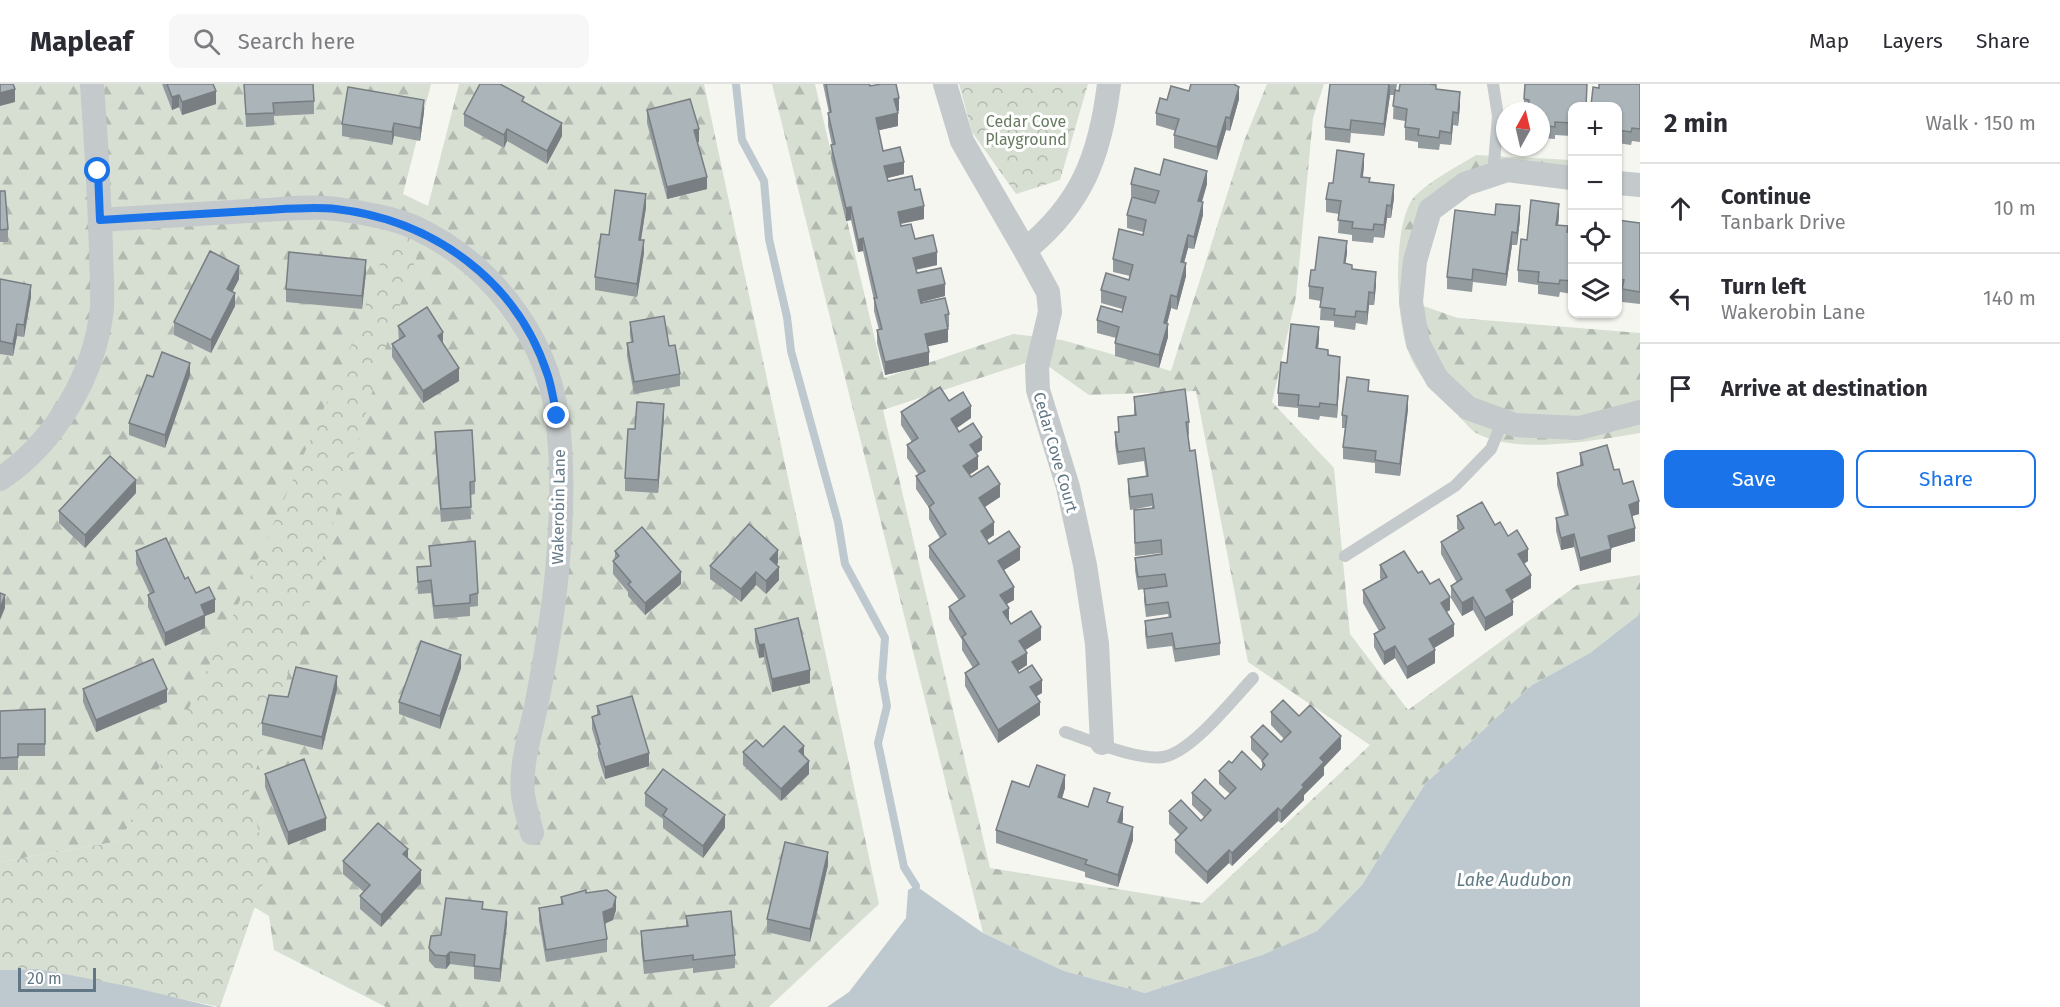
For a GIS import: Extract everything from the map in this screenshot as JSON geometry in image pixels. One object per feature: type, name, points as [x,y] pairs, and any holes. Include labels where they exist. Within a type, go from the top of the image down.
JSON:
[{"type":"street","points":[[0,479],[37,448],[62,418],[82,382],[95,344],[102,307],[100,220],[92,84]]},
{"type":"street","name":"Cedar Cove Court","points":[[945,84],[962,141],[1048,292],[1050,312],[1037,367],[1038,390],[1068,487],[1085,565],[1096,644],[1102,743]]},
{"type":"street","points":[[1025,250],[1049,230],[1072,203],[1088,174],[1109,84]]},
{"type":"street","points":[[1568,178],[1507,170],[1465,184],[1430,210],[1415,261],[1412,302],[1419,343],[1437,379],[1468,408],[1515,425],[1579,428],[1640,412]]},
{"type":"street","points":[[1622,184],[1640,186]]},
{"type":"street","name":"Wakerobin Lane","points":[[100,220],[296,209],[334,209],[374,215],[413,227],[450,248],[483,273],[508,300],[531,337],[548,376],[557,416],[561,488],[557,571],[547,650],[524,764],[523,795],[532,833]]},
{"type":"lane","points":[[1493,84],[1498,116],[1493,175]]},
{"type":"lane","points":[[1346,556],[1455,486],[1491,449],[1503,420]]},
{"type":"lane","points":[[1065,732],[1148,757],[1164,757],[1183,749],[1253,678]]},
{"type":"green space","points":[[0,84],[431,84],[403,194],[428,206],[459,84],[704,84],[879,904],[769,1007],[386,1007],[274,950],[269,916],[138,838],[0,862]]},
{"type":"green space","points":[[772,84],[815,84],[884,378],[1013,334],[1062,340],[1171,371],[1244,141],[1267,84],[1324,84],[1313,118],[1296,297],[1272,402],[1334,468],[1350,634],[1408,710],[1577,585],[1640,575],[1640,614],[1590,653],[1532,685],[1425,784],[1362,885],[1317,931],[1262,955],[1145,993],[1064,971],[983,933]],"holes":[[[1038,359],[1089,395],[1196,391],[1248,662],[1370,745],[1202,903],[990,868],[883,410]]]},
{"type":"green space","name":"Cedar Cove Playground","points":[[959,84],[1088,84],[1060,180],[1016,194],[972,132]]},
{"type":"green space","points":[[1476,155],[1568,160],[1568,178],[1507,170],[1430,210],[1412,302],[1458,318],[1640,333],[1640,433],[1558,444],[1514,444],[1495,440],[1478,434],[1470,428],[1423,378],[1412,360],[1404,336],[1399,298],[1399,255],[1401,235],[1410,203],[1421,190]]},
{"type":"green space","points":[[393,227],[423,238],[385,349],[291,665],[248,794],[269,866],[220,1007],[38,969],[0,970],[0,862],[120,841],[170,747],[233,616],[353,342]]},
{"type":"water","name":"Lake Audubon","points":[[1640,614],[1640,1007],[827,1007],[849,992],[906,918],[908,890],[916,886],[983,933],[1064,971],[1145,993],[1262,955],[1317,931],[1362,885],[1425,784],[1532,685],[1590,653]]},
{"type":"water","points":[[38,969],[127,986],[215,1007],[0,1007],[0,970]]},
{"type":"building","points":[[0,84],[13,84],[15,89],[0,93]]},
{"type":"building","points":[[167,84],[213,84],[216,91],[182,102],[179,95],[172,97]]},
{"type":"building","points":[[244,84],[313,84],[314,101],[273,103],[274,113],[246,114]]},
{"type":"building","points":[[480,84],[500,84],[524,97],[522,101],[562,123],[547,151],[507,129],[504,135],[464,114]]},
{"type":"building","points":[[826,84],[869,84],[870,86],[896,84],[899,98],[894,99],[898,113],[876,118],[883,151],[900,147],[904,162],[884,166],[888,181],[912,176],[915,190],[920,189],[924,206],[898,212],[901,226],[911,224],[915,239],[933,235],[937,252],[913,258],[917,273],[941,268],[945,284],[918,290],[921,303],[945,298],[949,314],[945,315],[948,329],[925,334],[929,352],[885,362],[877,330],[882,329],[874,298],[877,298],[863,238],[858,240],[851,207],[846,208],[831,145],[835,144],[828,113],[831,112]]},
{"type":"building","points":[[1191,84],[1235,84],[1239,87],[1230,118],[1226,117],[1217,147],[1174,135],[1179,119],[1156,113],[1160,98],[1167,100],[1171,86],[1189,91]]},
{"type":"building","points":[[1330,84],[1389,84],[1384,124],[1351,120],[1350,130],[1325,127]]},
{"type":"building","points":[[1400,84],[1429,84],[1436,85],[1436,89],[1460,92],[1458,113],[1453,112],[1451,133],[1440,131],[1439,138],[1418,135],[1419,129],[1405,127],[1407,109],[1393,106],[1395,90],[1399,91]]},
{"type":"building","points":[[1525,84],[1587,84],[1586,102],[1568,102],[1568,123],[1555,122],[1555,127],[1550,126],[1550,102],[1529,102],[1524,99]]},
{"type":"building","points":[[1599,84],[1640,84],[1640,129],[1632,128],[1631,132],[1622,131],[1622,102],[1591,102],[1593,87],[1599,88]]},
{"type":"building","points":[[348,87],[424,100],[420,128],[394,123],[392,132],[342,124]]},
{"type":"building","points":[[690,99],[699,129],[694,130],[707,177],[667,187],[647,110]]},
{"type":"building","points":[[1337,150],[1364,154],[1361,177],[1370,178],[1369,182],[1394,185],[1391,206],[1387,205],[1384,225],[1374,224],[1373,230],[1352,228],[1353,222],[1338,220],[1341,201],[1326,199],[1329,183],[1333,183]]},
{"type":"building","points":[[1164,159],[1207,171],[1198,201],[1203,202],[1194,237],[1188,235],[1181,262],[1186,263],[1177,297],[1171,295],[1164,323],[1168,324],[1159,355],[1115,343],[1119,327],[1097,320],[1101,306],[1122,312],[1126,297],[1101,290],[1106,273],[1129,280],[1133,265],[1113,259],[1119,229],[1143,235],[1146,220],[1127,215],[1132,197],[1155,203],[1159,191],[1131,184],[1135,168],[1160,175]]},
{"type":"building","points":[[615,190],[646,194],[639,240],[644,240],[637,284],[595,277],[601,234],[609,235]]},
{"type":"building","points":[[0,191],[5,191],[8,229],[0,230]]},
{"type":"building","points":[[1531,200],[1559,204],[1556,225],[1568,226],[1568,281],[1560,280],[1559,284],[1538,282],[1539,272],[1518,270],[1521,239],[1527,240]]},
{"type":"building","points":[[1496,204],[1520,206],[1517,233],[1512,232],[1506,274],[1473,269],[1472,280],[1447,277],[1455,210],[1495,215]]},
{"type":"building","points":[[1622,221],[1640,223],[1640,292],[1622,289],[1624,280],[1622,280]]},
{"type":"building","points":[[1319,237],[1347,241],[1344,263],[1352,265],[1352,269],[1376,272],[1374,293],[1369,292],[1367,312],[1356,311],[1355,317],[1334,315],[1335,309],[1320,307],[1323,288],[1309,286],[1311,270],[1315,270]]},
{"type":"building","points":[[210,251],[239,266],[227,289],[235,293],[211,340],[174,322]]},
{"type":"building","points":[[289,252],[366,260],[362,296],[286,289]]},
{"type":"building","points":[[0,279],[31,285],[24,325],[17,324],[13,344],[0,341]]},
{"type":"building","points":[[427,307],[443,332],[438,336],[459,368],[423,391],[392,344],[405,336],[398,326]]},
{"type":"building","points":[[664,316],[669,346],[675,345],[680,374],[634,382],[627,343],[633,342],[630,322]]},
{"type":"building","points":[[1291,324],[1319,327],[1316,348],[1328,350],[1328,355],[1340,357],[1337,405],[1320,403],[1319,407],[1298,405],[1299,395],[1278,393],[1281,362],[1287,363]]},
{"type":"building","points":[[162,352],[190,363],[165,435],[129,423],[147,375],[153,377]]},
{"type":"building","points":[[1347,377],[1369,380],[1368,391],[1408,396],[1400,464],[1375,460],[1376,451],[1343,447],[1347,416],[1342,415]]},
{"type":"building","points":[[940,387],[949,401],[963,392],[971,406],[951,419],[959,432],[973,423],[982,437],[970,445],[978,456],[963,466],[971,477],[988,466],[1000,484],[979,498],[994,522],[981,531],[989,544],[1009,531],[1020,547],[998,561],[1014,587],[1000,595],[1009,608],[1003,612],[1011,624],[1031,611],[1041,627],[1019,641],[1027,653],[1012,662],[1019,673],[1032,665],[1042,680],[1030,687],[1040,702],[998,730],[965,673],[979,664],[962,637],[966,634],[949,607],[965,596],[929,546],[946,534],[929,507],[934,503],[916,476],[925,471],[907,445],[918,438],[901,412]]},
{"type":"building","points":[[1185,389],[1189,422],[1186,422],[1190,451],[1195,450],[1220,643],[1175,649],[1172,633],[1147,637],[1145,621],[1171,617],[1168,602],[1146,605],[1144,589],[1167,586],[1165,574],[1138,577],[1135,558],[1162,554],[1161,540],[1135,543],[1134,510],[1154,508],[1152,494],[1130,497],[1128,479],[1148,476],[1144,448],[1118,452],[1115,432],[1119,432],[1118,417],[1136,415],[1134,397]]},
{"type":"building","points":[[637,402],[664,404],[658,480],[625,478],[628,429],[635,429]]},
{"type":"building","points":[[472,430],[475,481],[470,482],[471,507],[441,509],[435,432]]},
{"type":"building","points":[[1607,445],[1614,470],[1619,469],[1623,484],[1633,481],[1639,501],[1629,505],[1635,528],[1608,536],[1611,549],[1580,558],[1574,534],[1561,538],[1556,518],[1568,515],[1557,473],[1583,465],[1580,453]]},
{"type":"building","points":[[110,456],[136,480],[85,535],[59,511]]},
{"type":"building","points":[[1482,502],[1495,525],[1500,522],[1508,536],[1517,530],[1528,549],[1518,554],[1531,575],[1506,590],[1513,602],[1485,618],[1473,597],[1462,603],[1451,586],[1462,579],[1441,542],[1464,528],[1457,516]]},
{"type":"building","points":[[749,524],[778,550],[770,559],[779,567],[766,581],[756,572],[741,589],[710,566]]},
{"type":"building","points":[[642,527],[681,572],[645,603],[628,584],[631,582],[613,561],[619,556],[615,551]]},
{"type":"building","points":[[166,538],[185,579],[188,577],[196,593],[209,587],[215,599],[201,605],[205,615],[165,633],[148,595],[154,592],[136,551]]},
{"type":"building","points":[[475,541],[478,593],[470,595],[470,603],[434,606],[431,580],[418,582],[417,567],[431,566],[429,546]]},
{"type":"building","points":[[1404,551],[1418,573],[1422,571],[1430,584],[1439,579],[1450,597],[1441,603],[1454,624],[1429,639],[1435,650],[1407,667],[1395,646],[1384,652],[1374,634],[1385,628],[1363,590],[1387,577],[1380,565]]},
{"type":"building","points":[[0,593],[5,595],[0,608]]},
{"type":"building","points":[[798,618],[810,670],[772,679],[764,644],[759,645],[755,629]]},
{"type":"building","points":[[421,641],[461,655],[440,716],[399,702]]},
{"type":"building","points":[[153,659],[167,689],[96,720],[83,689]]},
{"type":"building","points":[[296,667],[337,676],[322,737],[262,723],[269,695],[288,697]]},
{"type":"building","points":[[632,696],[649,753],[605,767],[592,717],[600,714],[597,706]]},
{"type":"building","points":[[1283,700],[1299,716],[1310,705],[1341,736],[1320,758],[1324,762],[1302,785],[1304,787],[1281,811],[1278,808],[1232,853],[1229,850],[1207,872],[1175,840],[1187,828],[1169,811],[1181,800],[1201,821],[1211,810],[1192,793],[1205,779],[1225,799],[1236,788],[1219,771],[1229,761],[1232,763],[1242,751],[1261,770],[1265,765],[1262,761],[1268,754],[1251,737],[1263,725],[1281,742],[1291,732],[1271,712]]},
{"type":"building","points":[[45,709],[45,744],[18,744],[18,757],[0,758],[0,711]]},
{"type":"building","points":[[784,726],[804,746],[799,751],[809,761],[781,789],[743,752],[756,740],[763,747]]},
{"type":"building","points":[[304,759],[326,818],[288,832],[265,774]]},
{"type":"building","points":[[1037,765],[1065,775],[1058,797],[1088,807],[1094,788],[1110,793],[1107,802],[1123,807],[1118,822],[1133,827],[1118,875],[1085,864],[1087,860],[996,830],[1012,781],[1029,787]]},
{"type":"building","points":[[663,769],[725,815],[703,846],[663,815],[667,809],[645,793]]},
{"type":"building","points":[[378,823],[408,849],[403,854],[421,870],[381,915],[360,896],[370,885],[343,861]]},
{"type":"building","points":[[785,842],[828,852],[810,929],[767,919]]},
{"type":"building","points":[[586,890],[586,893],[607,890],[616,897],[613,908],[603,912],[607,939],[546,950],[539,908],[563,904],[561,897]]},
{"type":"building","points":[[446,898],[483,902],[482,909],[507,912],[500,969],[474,966],[475,955],[450,952],[446,956],[435,955],[429,948],[431,936],[441,935]]},
{"type":"building","points":[[731,911],[735,955],[693,960],[693,955],[644,961],[641,931],[688,926],[686,916]]},
{"type":"waterway","points":[[736,84],[742,140],[764,181],[769,239],[787,317],[791,351],[838,522],[845,564],[885,638],[882,678],[887,706],[878,743],[904,867],[916,886]]},
{"type":"route","points":[[98,171],[100,220],[334,209],[374,215],[413,227],[450,248],[483,273],[508,300],[531,337],[548,376],[557,416]]}]
